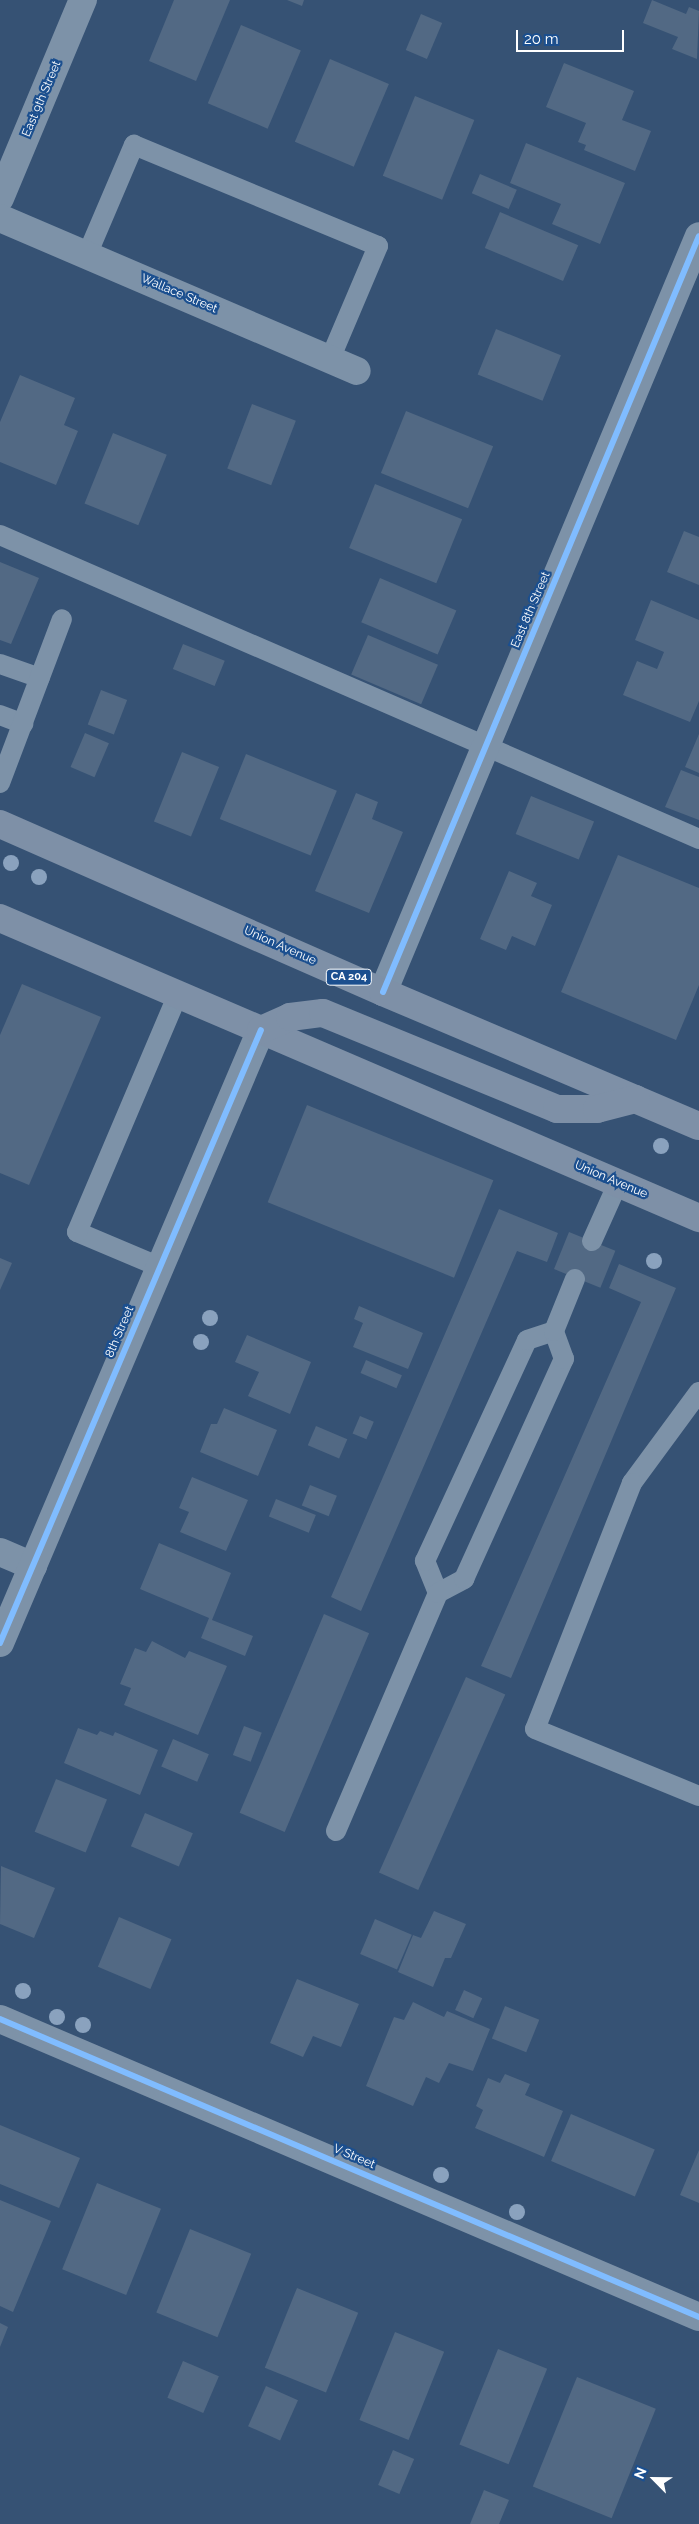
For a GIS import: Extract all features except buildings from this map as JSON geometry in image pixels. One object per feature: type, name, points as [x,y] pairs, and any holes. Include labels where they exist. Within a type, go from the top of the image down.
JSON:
[{"type":"highway","name":"Union Avenue","points":[[0,824],[383,992],[699,1126]]},
{"type":"highway","name":"Union Avenue","points":[[0,918],[699,1218]]},
{"type":"highway","points":[[261,1030],[290,1018],[322,1013],[557,1108],[597,1109],[636,1099]]},
{"type":"street","name":"East 9th Street","points":[[0,198],[83,0]]},
{"type":"street","name":"Wallace Street","points":[[0,218],[357,371]]},
{"type":"street","name":"East 8th Street","points":[[383,992],[699,236]]},
{"type":"street","name":"8th Street","points":[[0,1643],[261,1030]]},
{"type":"street","points":[[0,1552],[33,1566]]},
{"type":"street","name":"V Street","points":[[0,2019],[699,2317]]},
{"type":"lane","points":[[87,255],[134,145],[378,246],[330,359]]},
{"type":"lane","points":[[0,535],[699,839]]},
{"type":"lane","points":[[2,770],[22,724],[62,619]]},
{"type":"lane","points":[[0,664],[40,678]]},
{"type":"lane","points":[[0,715],[22,724]]},
{"type":"lane","points":[[160,1267],[77,1232],[178,994]]},
{"type":"lane","points":[[592,1241],[618,1183]]},
{"type":"lane","points":[[336,1831],[438,1592],[464,1579],[564,1359],[554,1331],[575,1279]]},
{"type":"lane","points":[[438,1592],[426,1561],[527,1340],[554,1331]]},
{"type":"lane","points":[[699,1392],[632,1483],[535,1729],[699,1796]]},
{"type":"cycle path","points":[[383,992],[699,236]]},
{"type":"cycle path","points":[[0,1643],[261,1030]]},
{"type":"cycle path","points":[[0,2019],[699,2317]]}]
